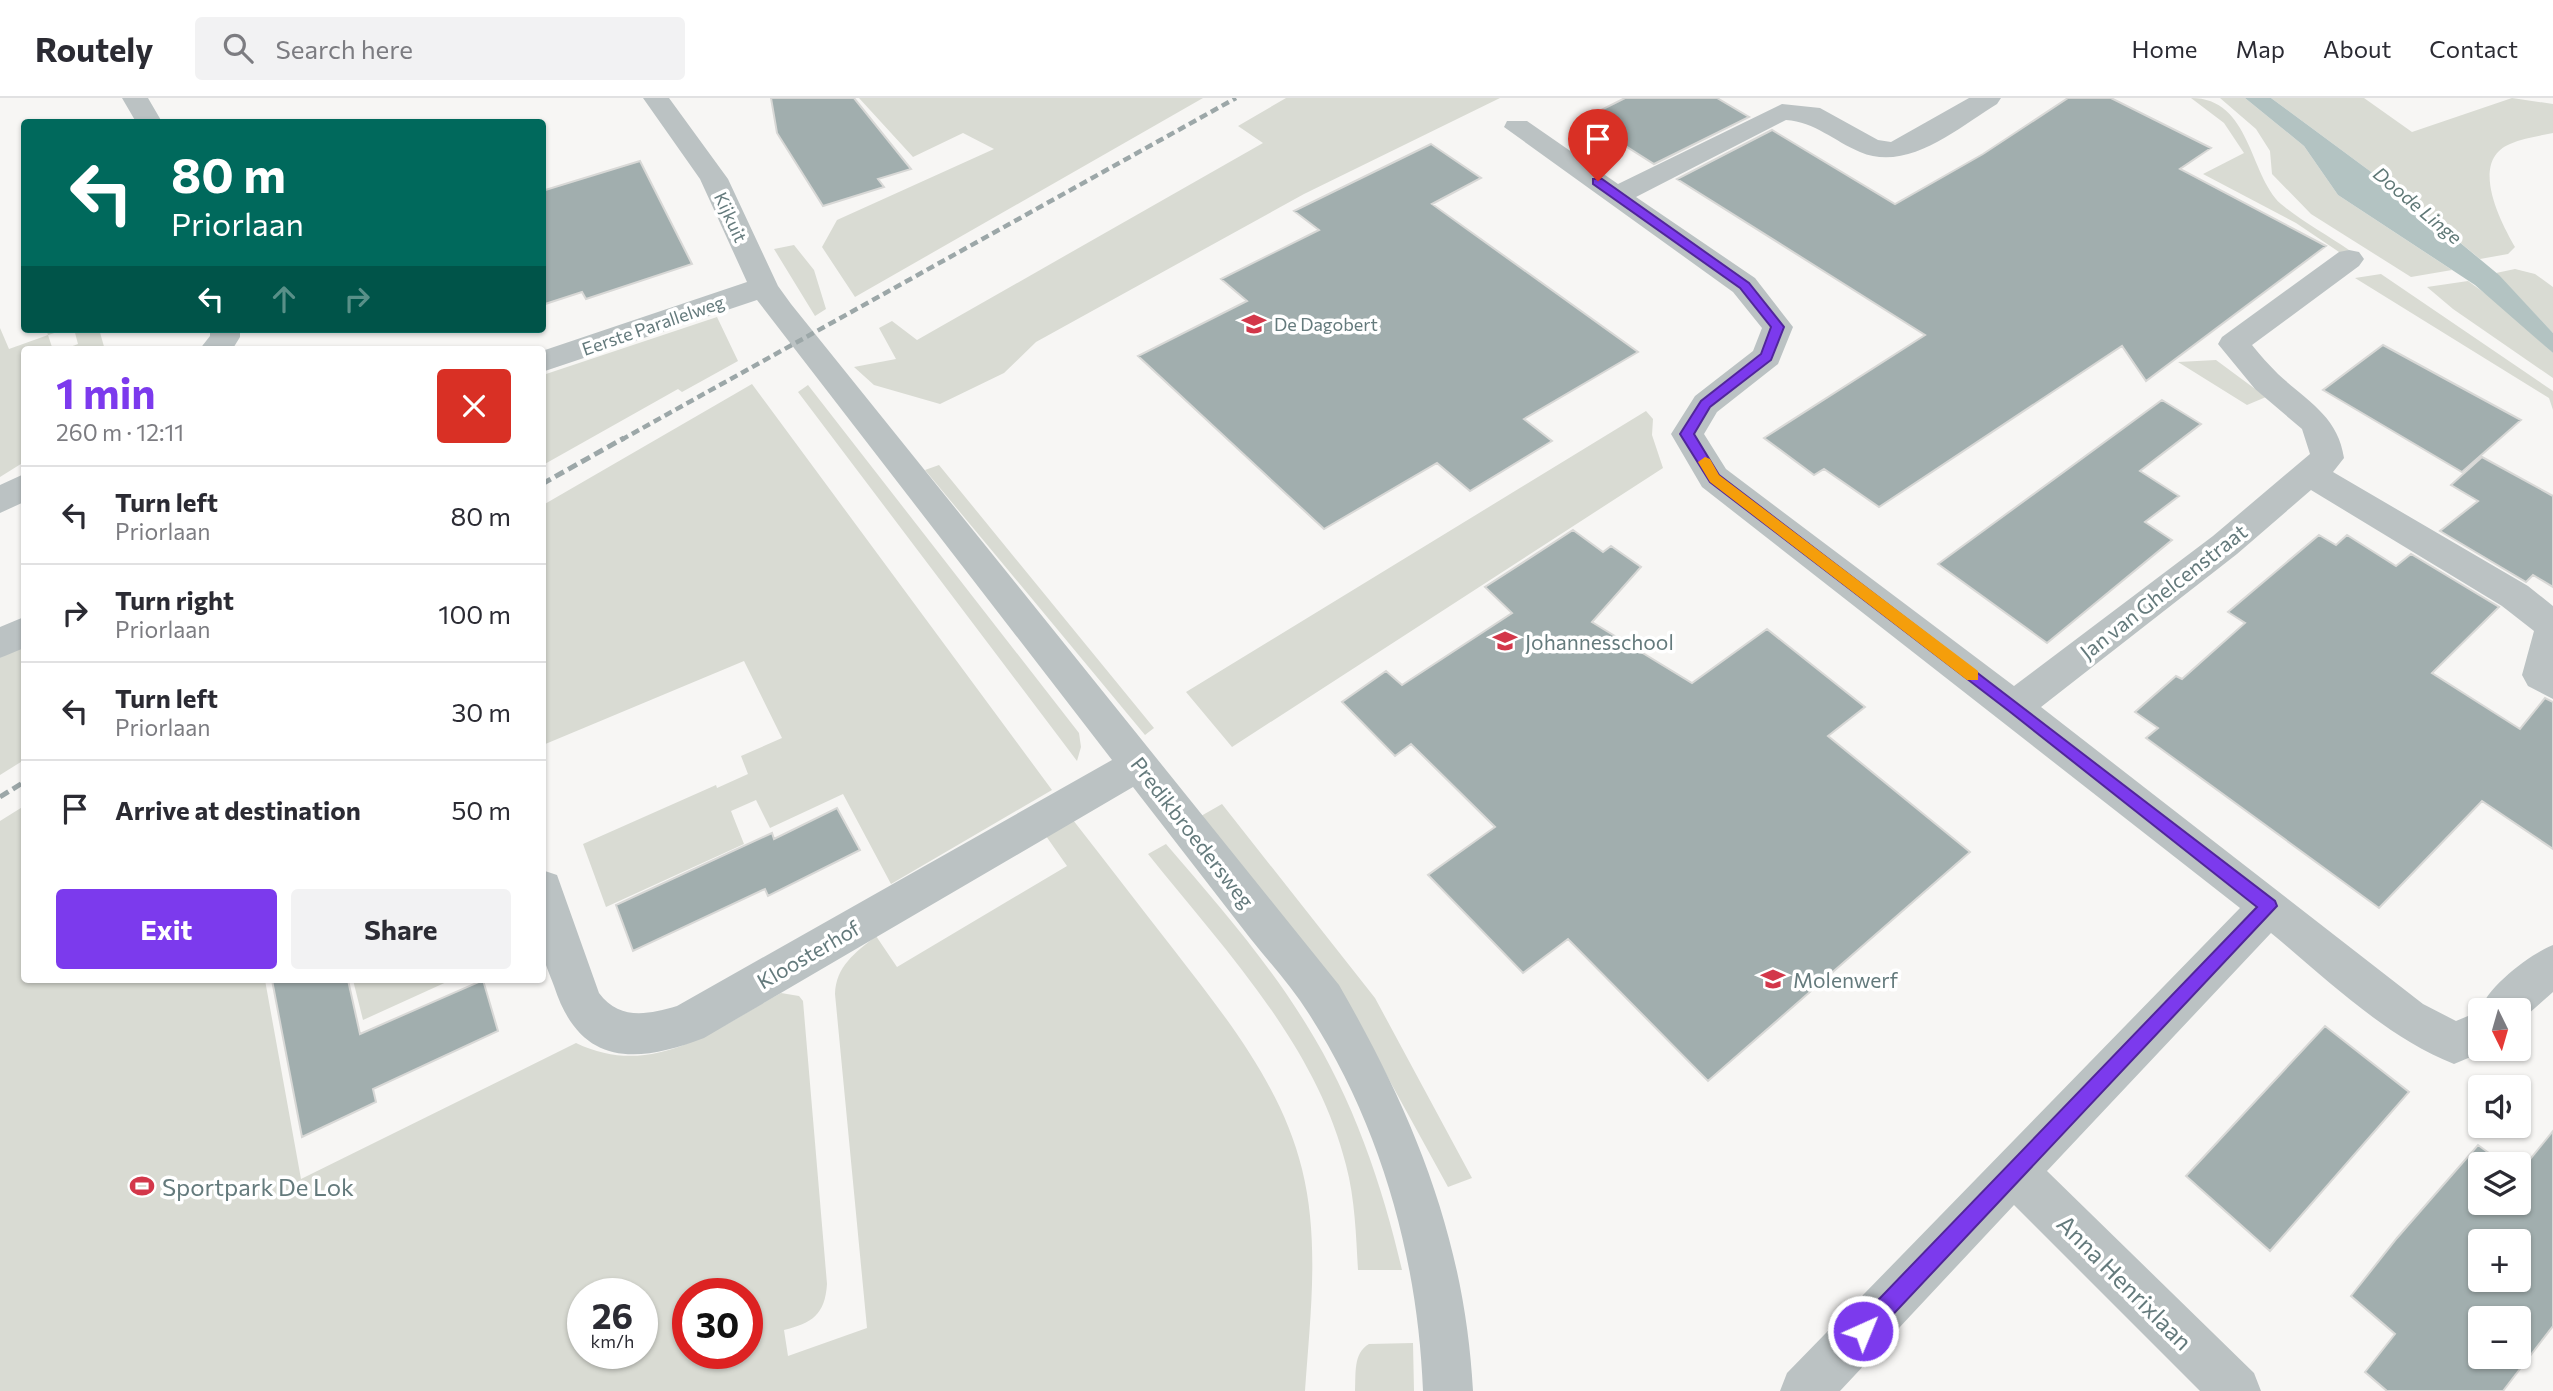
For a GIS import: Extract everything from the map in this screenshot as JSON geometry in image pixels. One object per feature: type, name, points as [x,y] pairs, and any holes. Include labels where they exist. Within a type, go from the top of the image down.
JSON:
[{"type":"street","points":[[135,98],[147,119]]},
{"type":"street","name":"Kijkuit","points":[[656,98],[714,179],[764,287],[802,339]]},
{"type":"street","points":[[1618,195],[1782,112],[1811,114],[1871,147],[1891,150],[1908,146],[1988,98]]},
{"type":"street","points":[[1517,127],[1744,285],[1778,327],[1767,357],[1706,404],[1687,434],[1714,478],[2014,707],[2408,1018],[2454,1043],[2468,1037]]},
{"type":"street","name":"Jan van Ghelcenstraat","points":[[2014,707],[2225,545],[2327,458],[2325,443],[2315,422],[2266,380],[2233,344],[2349,259]]},
{"type":"street","name":"Eerste Parallelweg","points":[[546,361],[764,287]]},
{"type":"street","name":"Predikbroedersweg","points":[[802,339],[857,412],[1304,972],[1349,1041],[1400,1157],[1433,1258],[1444,1321],[1448,1391]]},
{"type":"street","points":[[2309,473],[2515,596],[2553,628],[2541,676],[2553,684]]},
{"type":"street","points":[[0,501],[21,488]]},
{"type":"street","points":[[0,644],[21,633]]},
{"type":"street","name":"Kloosterhof","points":[[546,900],[581,1004],[590,1020],[623,1034],[650,1035],[689,1024],[1139,764]]},
{"type":"street","points":[[1805,1391],[2269,906]]},
{"type":"street","points":[[2515,998],[2553,965]]},
{"type":"street","name":"Anna Henrixlaan","points":[[2015,1173],[2236,1391]]},
{"type":"shaded area","points":[[859,98],[1203,98],[855,297],[822,247],[837,220],[994,149],[963,133],[913,157]]},
{"type":"shaded area","points":[[1286,98],[1500,98],[1304,194],[1036,342],[1004,373],[940,404],[874,385],[854,367],[896,359],[879,328],[892,321],[917,340],[1263,143],[1238,126]]},
{"type":"shaded area","points":[[2191,98],[2211,101],[2226,110],[2246,140],[2270,191],[2281,204],[2349,250],[2342,254],[2296,223],[2203,174],[2244,153],[2224,123]]},
{"type":"shaded area","points":[[2220,98],[2245,98],[2304,146],[2338,195],[2452,270],[2411,277],[2311,214],[2272,174],[2270,151],[2256,129]]},
{"type":"shaded area","points":[[2245,98],[2271,98],[2405,197],[2499,275],[2553,333],[2553,353],[2475,285],[2338,195],[2304,146]]},
{"type":"shaded area","points":[[2271,98],[2364,98],[2412,132],[2512,98],[2553,104],[2553,133],[2510,144],[2498,152],[2491,164],[2490,177],[2496,207],[2515,247],[2508,254],[2480,259],[2405,197]]},
{"type":"shaded area","points":[[794,245],[814,270],[826,309],[815,316],[774,249]]},
{"type":"shaded area","points":[[2515,269],[2535,274],[2553,287],[2553,333],[2496,273]]},
{"type":"shaded area","points":[[2381,274],[2553,391],[2553,410],[2549,398],[2355,278]]},
{"type":"shaded area","points":[[2468,281],[2497,302],[2553,353],[2553,378],[2453,309],[2427,287]]},
{"type":"shaded area","points":[[717,317],[738,361],[682,392],[678,389],[546,463],[546,374]]},
{"type":"shaded area","points":[[0,328],[9,349],[48,335],[52,346],[21,346],[21,464],[0,477]]},
{"type":"shaded area","points":[[75,333],[100,333],[104,346],[73,346],[78,344]]},
{"type":"shaded area","points":[[2216,360],[2266,397],[2247,405],[2178,362]]},
{"type":"shaded area","points":[[752,384],[1052,790],[891,884],[843,794],[770,828],[756,800],[731,811],[744,844],[606,907],[583,844],[716,785],[717,788],[748,774],[741,756],[782,738],[744,661],[546,744],[546,503]]},
{"type":"shaded area","points":[[808,385],[1079,733],[1081,747],[1077,761],[798,392]]},
{"type":"shaded area","points":[[1646,411],[1653,419],[1652,435],[1663,468],[1232,747],[1186,692]]},
{"type":"shaded area","points":[[939,465],[1154,728],[1145,735],[925,470]]},
{"type":"shaded area","points":[[21,647],[21,762],[0,775],[0,658]]},
{"type":"shaded area","points":[[1222,804],[1375,998],[1472,1178],[1448,1187],[1364,1034],[1201,816]]},
{"type":"shaded area","points":[[21,808],[21,983],[266,983],[301,1179],[576,1043],[604,1053],[631,1056],[657,1053],[707,1034],[781,993],[799,996],[803,1001],[827,1284],[823,1303],[815,1316],[784,1330],[788,1356],[867,1328],[835,994],[843,968],[854,954],[876,936],[897,967],[1067,866],[1046,836],[1073,820],[1232,1026],[1266,1081],[1293,1138],[1308,1196],[1311,1224],[1311,1308],[1305,1391],[0,1391],[0,821]]},
{"type":"shaded area","points":[[1166,844],[1257,954],[1291,1000],[1323,1053],[1364,1143],[1402,1270],[1358,1270],[1349,1178],[1332,1121],[1313,1079],[1264,999],[1148,854]]},
{"type":"shaded area","points":[[354,983],[444,983],[363,1020]]},
{"type":"shaded area","points":[[1413,1343],[1414,1391],[1355,1391],[1356,1364],[1364,1348],[1369,1344]]},
{"type":"building","points":[[771,98],[854,98],[911,169],[878,179],[884,187],[823,206],[777,133]]},
{"type":"building","points":[[1625,98],[1717,98],[1749,117],[1654,164],[1583,119]]},
{"type":"building","points":[[2068,98],[2111,98],[2211,148],[2180,169],[2326,246],[2146,381],[2122,346],[1879,507],[1824,469],[1814,475],[1764,438],[1925,335],[1677,179],[1772,130],[1895,204],[1983,154]]},
{"type":"building","points":[[1431,144],[1481,178],[1432,204],[1638,352],[1524,419],[1552,441],[1470,491],[1437,463],[1324,529],[1138,356],[1247,301],[1221,279],[1319,230],[1294,211]]},
{"type":"building","points":[[640,161],[692,264],[586,299],[582,292],[546,304],[546,190]]},
{"type":"building","points":[[2383,345],[2521,420],[2462,472],[2323,390]]},
{"type":"building","points":[[2162,400],[2201,424],[2140,471],[2179,496],[2145,522],[2172,540],[2047,643],[1938,564]]},
{"type":"building","points":[[2482,457],[2553,496],[2553,587],[2533,575],[2526,582],[2440,531],[2478,501],[2451,485]]},
{"type":"building","points":[[1573,530],[1603,552],[1611,546],[1641,567],[1592,622],[1692,683],[1767,629],[1865,707],[1828,736],[1970,852],[1708,1081],[1568,939],[1523,973],[1428,875],[1495,827],[1411,744],[1395,756],[1342,702],[1386,671],[1402,685],[1512,613],[1485,587]]},
{"type":"building","points":[[2319,535],[2336,545],[2347,535],[2396,566],[2411,554],[2499,607],[2432,673],[2520,729],[2545,698],[2553,702],[2553,849],[2482,801],[2379,908],[2146,738],[2158,728],[2135,712],[2176,676],[2182,679],[2245,623],[2228,612]]},
{"type":"building","points":[[837,808],[860,850],[768,896],[765,889],[633,951],[616,905],[772,833],[774,839]]},
{"type":"building","points":[[273,983],[349,983],[360,1034],[476,983],[484,983],[498,1031],[373,1089],[376,1102],[302,1137]]},
{"type":"building","points":[[2325,1026],[2409,1092],[2270,1251],[2186,1176]]},
{"type":"building","points":[[2553,1131],[2553,1326],[2531,1355],[2531,1306],[2468,1306],[2468,1369],[2520,1369],[2503,1391],[2387,1391],[2365,1372],[2395,1334],[2351,1296],[2468,1156],[2468,1215],[2531,1215],[2531,1158]]},
{"type":"building","points":[[2478,1145],[2488,1152],[2472,1152]]},
{"type":"railway","points":[[621,440],[1236,98]]},
{"type":"railway","points":[[546,482],[624,438]]},
{"type":"railway","points":[[0,797],[21,784]]},
{"type":"slow traffic","points":[[1705,462],[1714,478],[1973,675]]},
{"type":"place","name":"De Dagobert","points":[[1254,324]]},
{"type":"place","name":"Johannesschool","points":[[1505,641]]},
{"type":"place","name":"Molenwerf","points":[[1773,979]]},
{"type":"place","name":"Sportpark De Lok","points":[[142,1186]]},
{"type":"route","points":[[1598,181],[1744,285],[1778,327],[1767,357],[1706,404],[1687,434],[1714,478],[2269,906],[1863,1331]]},
{"type":"water label","name":"Doode Linge","points":[[2418,205]]}]
